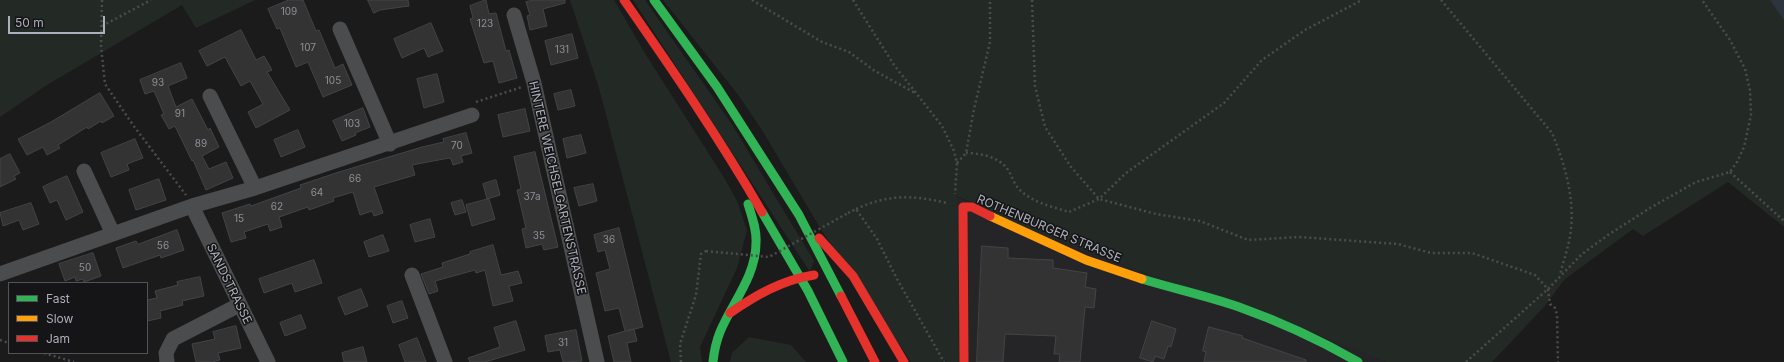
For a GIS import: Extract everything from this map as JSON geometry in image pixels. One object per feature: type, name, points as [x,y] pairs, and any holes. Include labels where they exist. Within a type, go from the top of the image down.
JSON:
[{"type":"main road","points":[[624,0],[661,53],[740,174],[799,277],[843,362]]},
{"type":"main road","points":[[654,0],[717,87],[799,215],[875,362]]},
{"type":"main road","points":[[712,362],[716,340],[749,275],[756,249],[756,233],[740,174]]},
{"type":"main road","name":"ROTHENBURGER STRASSE","points":[[964,362],[963,208],[972,207],[1052,246],[1118,272],[1266,316],[1315,338],[1358,362]]},
{"type":"main road","points":[[799,215],[853,276],[904,362]]},
{"type":"main road","points":[[730,312],[748,300],[799,277],[829,274]]},
{"type":"street","name":"HINTERE WEICHSELGARTENSTRASSE","points":[[514,15],[534,83],[597,362]]},
{"type":"street","points":[[340,29],[390,144]]},
{"type":"street","points":[[210,96],[255,188]]},
{"type":"street","points":[[0,274],[192,206],[255,188],[390,144],[472,115]]},
{"type":"street","points":[[84,171],[113,234]]},
{"type":"street","name":"SANDSTRASSE","points":[[192,206],[268,362]]},
{"type":"street","points":[[412,275],[445,362]]},
{"type":"street","points":[[167,362],[166,353],[173,339],[239,305]]},
{"type":"path","points":[[102,0],[101,46],[106,84],[133,125],[192,206]]},
{"type":"path","points":[[102,26],[151,0]]},
{"type":"path","points":[[752,0],[822,42],[848,52],[875,70],[917,94]]},
{"type":"path","points":[[853,0],[894,65],[942,126],[954,151],[956,163],[955,197]]},
{"type":"path","points":[[956,163],[966,153],[974,109],[990,42],[990,0]]},
{"type":"path","points":[[1032,0],[1035,86],[1045,127],[1071,167],[1099,199],[1156,214],[1200,221],[1248,240],[1306,238],[1398,244],[1431,253],[1472,253],[1535,275],[1548,289],[1550,304],[1555,308],[1557,315],[1558,362]]},
{"type":"path","points":[[966,153],[980,153],[989,156],[1007,168],[1018,189],[1033,199],[1069,212],[1099,199],[1126,173],[1224,103],[1262,60],[1305,30],[1362,0]]},
{"type":"path","points":[[1441,0],[1552,133],[1561,156],[1572,207],[1570,235],[1560,275]]},
{"type":"path","points":[[1466,362],[1548,289],[1582,254],[1650,208],[1696,182],[1730,172],[1737,162],[1744,147],[1751,115],[1750,90],[1745,69],[1730,40],[1702,0]]},
{"type":"path","points":[[472,115],[470,104],[534,83]]},
{"type":"path","points":[[1730,172],[1784,221]]},
{"type":"path","points":[[681,362],[680,344],[696,295],[701,254],[706,251],[769,257],[856,208],[873,201],[899,196],[926,198],[949,203]]},
{"type":"path","points":[[856,208],[878,239],[897,279],[944,362]]},
{"type":"path","points":[[47,354],[74,362]]},
{"type":"shaded area","points":[[0,0],[255,0],[196,28],[182,5],[47,85],[0,117]]},
{"type":"shaded area","points":[[570,0],[614,0],[646,55],[725,179],[737,201],[747,230],[737,268],[700,347],[702,362],[671,362],[599,88]]},
{"type":"shaded area","points":[[633,0],[645,0],[731,123],[814,261],[810,272]]},
{"type":"shaded area","points":[[663,0],[1784,0],[1784,227],[1728,182],[1643,236],[1633,229],[1564,280],[1544,307],[1492,362],[1386,362],[1311,332],[1036,233],[957,196],[959,362],[911,362],[822,231],[762,130],[739,96]]},
{"type":"shaded area","points":[[1770,0],[1784,0],[1784,20]]},
{"type":"shaded area","points":[[956,196],[1036,233],[1252,307],[1386,362],[959,362]]},
{"type":"shaded area","points":[[749,337],[791,345],[806,362],[730,362],[732,353]]},
{"type":"building","points":[[289,0],[303,0],[316,31],[319,30],[335,68],[343,64],[352,85],[323,97],[308,62],[296,67],[280,28],[277,29],[268,9]]},
{"type":"building","points":[[368,0],[408,0],[409,6],[380,10],[374,13]]},
{"type":"building","points":[[486,0],[489,14],[496,13],[506,51],[509,50],[517,78],[499,83],[493,61],[484,63],[470,19],[473,18],[470,6]]},
{"type":"building","points":[[535,0],[565,0],[565,3],[543,9],[547,26],[530,30],[527,16],[530,15],[526,2]]},
{"type":"building","points":[[431,23],[443,51],[428,57],[424,48],[402,58],[394,39]]},
{"type":"building","points":[[241,30],[256,60],[264,56],[272,70],[267,72],[290,110],[256,128],[248,112],[263,104],[250,81],[241,86],[225,57],[207,66],[199,51]]},
{"type":"building","points":[[572,34],[578,58],[551,65],[545,41]]},
{"type":"building","points":[[181,63],[187,78],[168,86],[176,107],[192,99],[208,130],[210,128],[219,147],[202,156],[209,169],[226,162],[233,178],[206,190],[193,160],[192,161],[175,126],[169,129],[161,115],[164,114],[154,91],[145,94],[140,80]]},
{"type":"building","points":[[437,74],[444,102],[424,108],[417,79]]},
{"type":"building","points":[[571,90],[575,106],[558,110],[554,94]]},
{"type":"building","points":[[100,93],[114,116],[102,123],[101,121],[88,129],[87,127],[58,145],[60,148],[47,155],[43,147],[27,155],[18,139],[51,122]]},
{"type":"building","points":[[363,108],[370,127],[355,133],[356,135],[342,141],[333,121]]},
{"type":"building","points":[[525,109],[530,131],[503,137],[498,115]]},
{"type":"building","points":[[298,130],[305,147],[281,157],[274,140]]},
{"type":"building","points":[[466,133],[472,153],[461,156],[463,162],[453,165],[451,159],[449,158],[412,165],[415,175],[374,187],[383,213],[374,216],[372,211],[360,215],[353,192],[333,198],[334,201],[309,210],[308,207],[279,217],[282,227],[270,231],[268,224],[244,232],[246,238],[231,242],[222,213],[250,204],[251,206],[301,188],[300,185],[339,172],[422,147],[444,142],[443,139]]},
{"type":"building","points":[[581,135],[586,153],[567,158],[563,139]]},
{"type":"building","points":[[135,139],[143,158],[127,164],[129,170],[111,177],[101,153]]},
{"type":"building","points":[[535,152],[558,247],[544,250],[542,244],[526,248],[522,229],[526,228],[517,190],[521,189],[514,157]]},
{"type":"building","points":[[10,154],[20,173],[14,176],[16,179],[0,187],[0,159]]},
{"type":"building","points":[[67,176],[83,212],[66,220],[57,200],[50,203],[43,187]]},
{"type":"building","points":[[159,179],[166,200],[136,210],[129,190]]},
{"type":"building","points":[[496,180],[500,195],[487,199],[483,184]]},
{"type":"building","points":[[593,184],[597,201],[579,206],[574,188]]},
{"type":"building","points":[[489,199],[495,219],[472,226],[466,205]]},
{"type":"building","points":[[462,200],[466,212],[455,215],[451,203]]},
{"type":"building","points":[[31,203],[39,224],[23,230],[19,220],[3,226],[0,213]]},
{"type":"building","points":[[430,219],[435,237],[415,242],[410,225]]},
{"type":"building","points":[[619,228],[643,327],[634,329],[637,341],[627,343],[631,362],[614,362],[608,336],[625,331],[619,308],[605,311],[596,273],[610,269],[605,250],[598,252],[594,235]]},
{"type":"building","points":[[177,230],[184,250],[161,258],[160,255],[123,268],[116,248],[136,241],[138,244]]},
{"type":"building","points":[[383,235],[389,251],[369,257],[364,242]]},
{"type":"building","points":[[493,245],[501,275],[518,271],[522,283],[509,286],[513,301],[493,306],[485,270],[476,273],[475,270],[435,281],[438,291],[429,294],[421,274],[443,267],[442,263]]},
{"type":"building","points":[[982,246],[1008,248],[1008,258],[1053,260],[1053,268],[1087,273],[1085,287],[1096,289],[1094,308],[1085,307],[1080,362],[1059,362],[1060,354],[1054,354],[1056,336],[1005,334],[1003,362],[977,362]]},
{"type":"building","points":[[93,253],[101,276],[84,282],[83,279],[76,281],[75,277],[65,281],[59,264]]},
{"type":"building","points":[[314,260],[322,283],[295,292],[292,283],[264,293],[259,279]]},
{"type":"building","points":[[200,277],[204,296],[182,301],[183,305],[160,311],[161,318],[148,321],[148,300],[157,298],[155,291],[178,285],[177,282]]},
{"type":"building","points":[[361,289],[368,306],[345,315],[338,298]]},
{"type":"building","points":[[402,301],[408,318],[393,323],[387,306]]},
{"type":"building","points":[[301,315],[306,328],[285,336],[280,323]]},
{"type":"building","points":[[516,321],[525,350],[485,362],[470,362],[468,358],[500,347],[494,328]]},
{"type":"building","points":[[1152,321],[1176,329],[1171,347],[1168,346],[1164,359],[1155,356],[1153,362],[1140,358]]},
{"type":"building","points":[[236,326],[241,348],[218,353],[220,360],[212,362],[196,362],[192,344],[215,339],[213,332]]},
{"type":"building","points":[[1209,327],[1243,336],[1242,338],[1306,360],[1306,362],[1204,362],[1206,352],[1203,351]]},
{"type":"building","points":[[576,330],[582,361],[563,362],[560,350],[548,352],[545,336]]},
{"type":"building","points":[[417,338],[426,362],[405,362],[399,345]]},
{"type":"building","points":[[363,347],[367,362],[344,362],[342,353]]},
{"type":"traffic: fast","points":[[654,0],[717,87],[799,215],[841,296]]},
{"type":"traffic: fast","points":[[713,362],[715,347],[720,332],[748,278],[755,255],[756,233],[748,204]]},
{"type":"traffic: fast","points":[[762,212],[808,291],[843,362]]},
{"type":"traffic: fast","points":[[1142,279],[1215,299],[1255,313],[1315,339],[1358,362]]},
{"type":"traffic: slow","points":[[990,216],[1086,260],[1142,279]]},
{"type":"traffic: jam","points":[[624,0],[713,131],[762,212]]},
{"type":"traffic: jam","points":[[964,362],[963,207],[972,207],[990,216]]},
{"type":"traffic: jam","points":[[819,238],[853,276],[904,362]]},
{"type":"traffic: jam","points":[[730,313],[750,300],[780,284],[814,275]]},
{"type":"traffic: jam","points":[[841,296],[875,362]]}]
